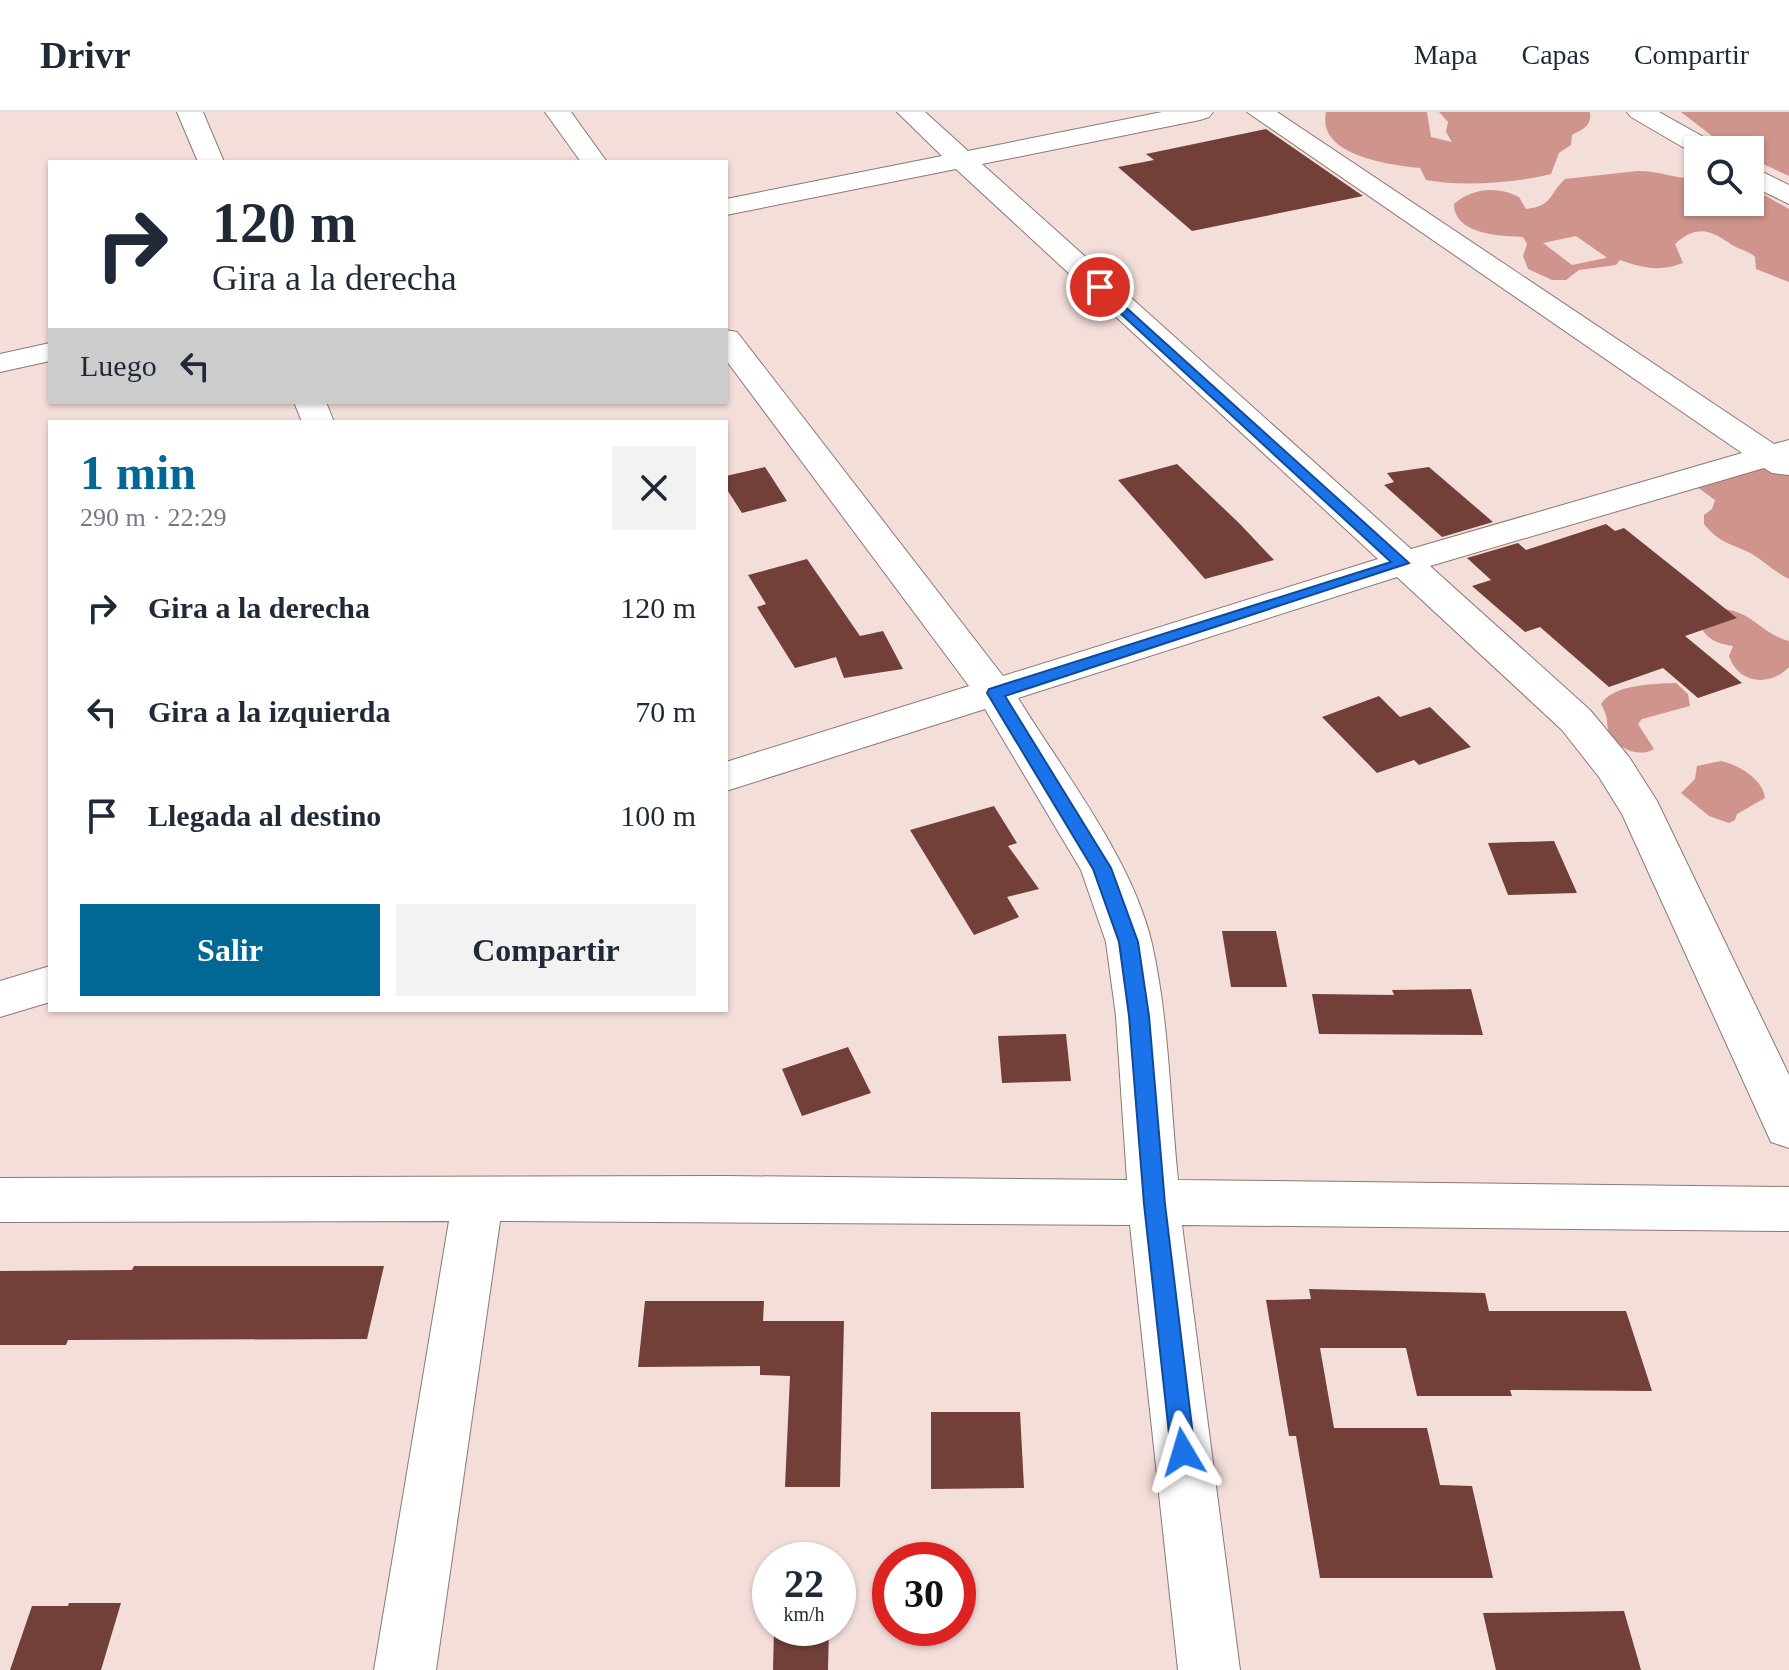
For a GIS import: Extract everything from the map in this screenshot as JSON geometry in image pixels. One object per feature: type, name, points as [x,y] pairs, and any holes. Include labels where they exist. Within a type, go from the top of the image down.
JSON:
[{"type":"street","points":[[190,112],[210,160]]},
{"type":"street","points":[[558,112],[593,160]]},
{"type":"street","points":[[910,112],[1576,720],[1614,767],[1642,812],[1789,1127]]},
{"type":"street","points":[[728,207],[1200,112]]},
{"type":"street","points":[[1260,112],[1782,458]]},
{"type":"street","points":[[1640,112],[1684,137]]},
{"type":"street","points":[[1764,182],[1789,196]]},
{"type":"street","points":[[728,342],[995,693],[1102,868],[1129,942],[1139,1016],[1154,1204],[1209,1670]]},
{"type":"street","points":[[0,363],[48,352]]},
{"type":"street","points":[[728,776],[1402,563],[1782,458]]},
{"type":"street","points":[[0,999],[48,985]]},
{"type":"street","points":[[405,1670],[478,1198]]},
{"type":"street","points":[[0,1200],[478,1198],[1789,1209]]},
{"type":"shaded area","points":[[1326,112],[1427,112],[1431,137],[1452,142],[1446,132],[1448,122],[1439,112],[1590,112],[1590,121],[1572,135],[1571,145],[1559,153],[1551,174],[1472,184],[1426,180],[1420,168],[1375,161],[1344,148],[1333,139],[1326,127]]},
{"type":"shaded area","points":[[1681,112],[1789,112],[1789,176],[1764,164],[1764,136],[1712,136]]},
{"type":"shaded area","points":[[1637,171],[1684,178],[1684,216],[1764,216],[1764,195],[1789,209],[1789,282],[1756,269],[1755,257],[1704,231],[1690,234],[1675,244],[1683,263],[1675,266],[1651,268],[1620,260],[1616,265],[1579,270],[1566,280],[1552,280],[1528,269],[1523,256],[1527,244],[1523,237],[1470,228],[1456,214],[1454,204],[1485,190],[1511,193],[1519,197],[1526,209],[1546,202],[1565,179]],"holes":[[[1576,236],[1606,258],[1572,265],[1543,243]]]},
{"type":"shaded area","points":[[1789,466],[1789,579],[1710,531],[1704,524],[1704,515],[1712,509],[1715,500],[1693,484],[1702,469]]},
{"type":"shaded area","points":[[1718,609],[1739,613],[1789,641],[1789,667],[1764,680],[1755,680],[1740,672],[1729,656],[1733,646],[1712,639],[1698,622]]},
{"type":"shaded area","points":[[1676,683],[1688,694],[1690,706],[1642,719],[1638,724],[1654,749],[1636,752],[1623,748],[1613,739],[1601,704],[1607,697],[1635,686]]},
{"type":"shaded area","points":[[1721,761],[1755,779],[1765,798],[1737,814],[1735,820],[1729,823],[1709,816],[1681,793],[1695,779],[1697,766]]},
{"type":"building","points":[[1266,129],[1363,196],[1192,231],[1118,167],[1154,160],[1146,154]]},
{"type":"building","points":[[1177,464],[1274,560],[1205,579],[1118,480]]},
{"type":"building","points":[[765,467],[787,501],[742,513],[728,491],[728,476]]},
{"type":"building","points":[[1429,467],[1493,522],[1442,537],[1384,485],[1394,482],[1387,473]]},
{"type":"building","points":[[1606,524],[1615,531],[1624,528],[1737,618],[1685,636],[1742,683],[1698,698],[1663,668],[1609,687],[1540,627],[1525,632],[1472,586],[1491,580],[1467,558],[1518,543],[1526,550]]},
{"type":"building","points":[[807,559],[860,636],[883,631],[903,669],[844,678],[836,657],[795,668],[757,607],[766,604],[748,575]]},
{"type":"building","points":[[1379,696],[1400,717],[1430,707],[1471,747],[1419,765],[1414,760],[1377,773],[1322,717]]},
{"type":"building","points":[[994,806],[1017,843],[1008,846],[1039,889],[1007,897],[1019,917],[974,935],[910,830]]},
{"type":"building","points":[[1554,841],[1577,893],[1508,895],[1488,843]]},
{"type":"building","points":[[1222,931],[1276,931],[1287,987],[1231,987]]},
{"type":"building","points":[[1471,989],[1483,1035],[1319,1034],[1312,994],[1394,995],[1392,990]]},
{"type":"building","points":[[1066,1034],[1071,1081],[1002,1083],[998,1036]]},
{"type":"building","points":[[848,1047],[871,1093],[802,1116],[782,1069]]},
{"type":"building","points":[[134,1266],[384,1266],[367,1339],[68,1340],[66,1345],[0,1345],[0,1271],[132,1270]]},
{"type":"building","points":[[1309,1289],[1485,1293],[1489,1311],[1626,1311],[1652,1391],[1510,1390],[1512,1396],[1417,1396],[1406,1348],[1320,1348],[1334,1428],[1427,1428],[1440,1485],[1472,1486],[1493,1578],[1320,1578],[1296,1436],[1289,1436],[1266,1300],[1311,1299]]},
{"type":"building","points":[[645,1301],[764,1301],[763,1321],[844,1321],[840,1487],[785,1487],[790,1376],[760,1375],[760,1366],[638,1367]]},
{"type":"building","points":[[931,1412],[1020,1412],[1024,1488],[931,1489]]},
{"type":"building","points":[[69,1603],[121,1603],[101,1670],[10,1670],[32,1606],[68,1606]]},
{"type":"building","points":[[1624,1611],[1641,1670],[1496,1670],[1483,1613]]},
{"type":"building","points":[[774,1646],[829,1646],[828,1670],[773,1670]]},
{"type":"route","points":[[1100,287],[1402,563],[995,693],[1102,868],[1129,942],[1139,1016],[1154,1204],[1183,1452]]}]
